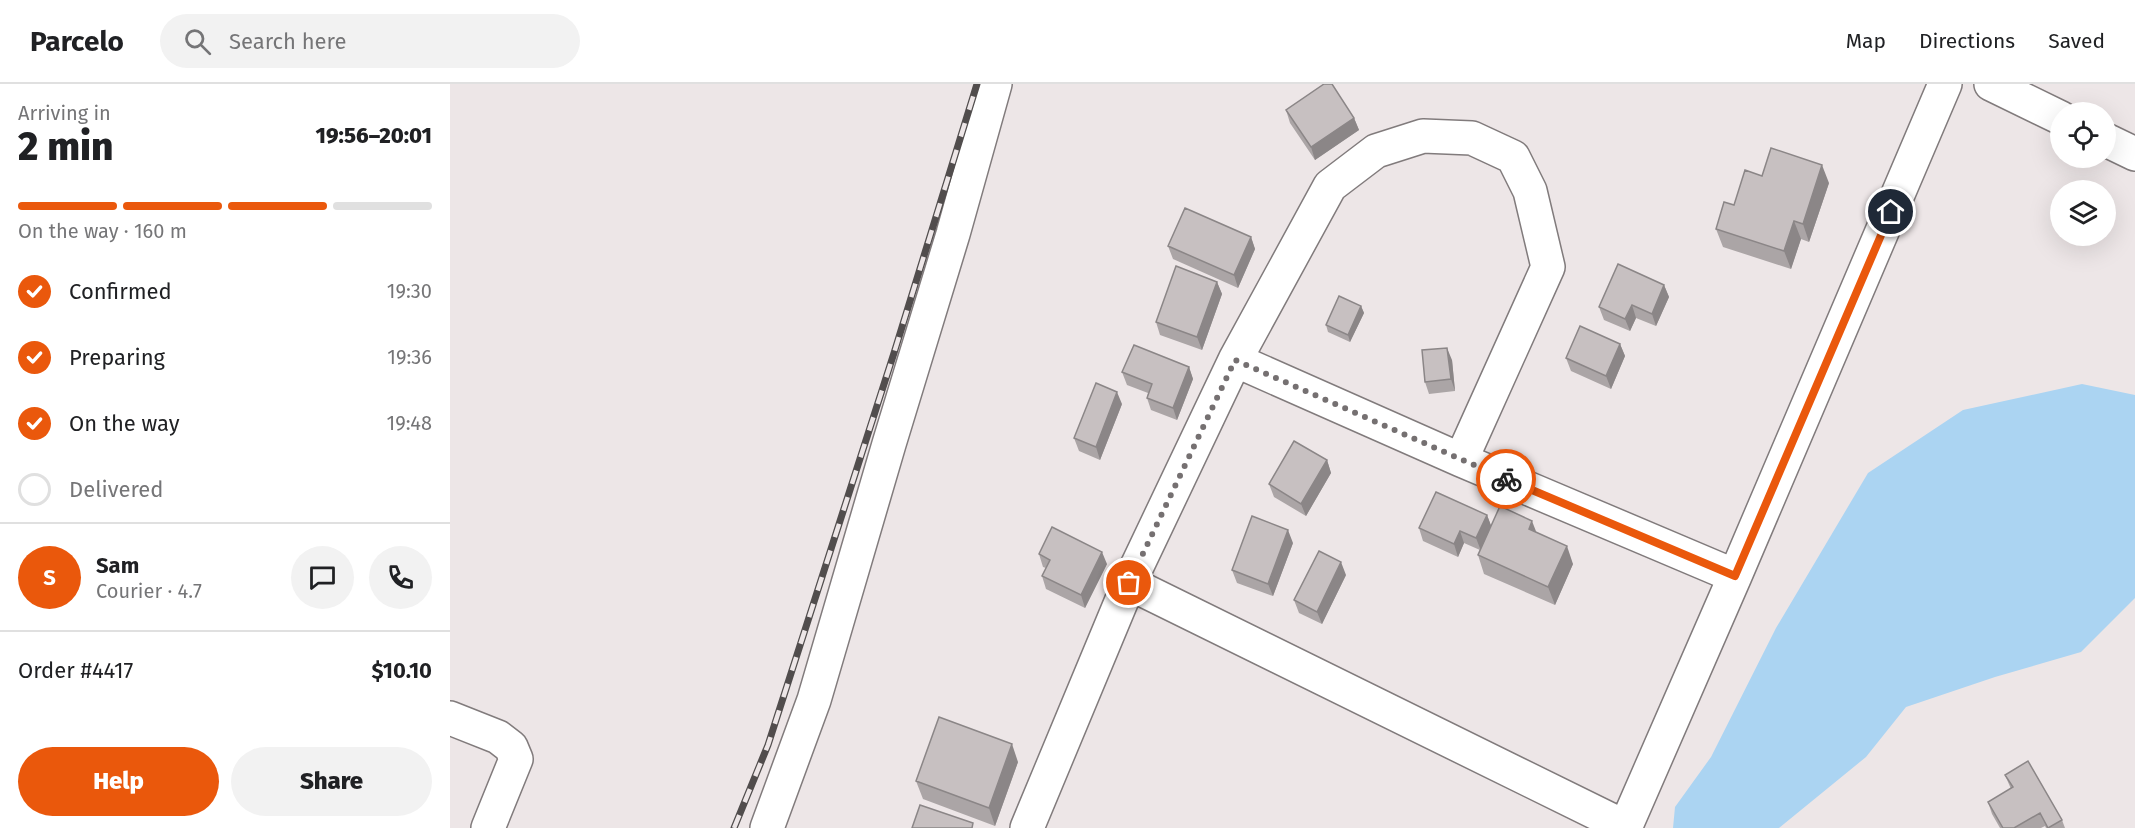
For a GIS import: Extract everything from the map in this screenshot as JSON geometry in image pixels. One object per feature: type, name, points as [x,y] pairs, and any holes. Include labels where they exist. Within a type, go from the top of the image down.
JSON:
[{"type":"street","points":[[767,828],[814,700],[885,455],[953,234],[995,84]]},
{"type":"street","points":[[1129,583],[1625,828],[1946,84]]},
{"type":"street","points":[[1990,84],[2050,113]]},
{"type":"street","points":[[1027,828],[1129,583],[1235,360],[1330,186],[1376,151],[1424,136],[1472,138],[1513,157],[1530,191],[1548,267],[1461,460]]},
{"type":"street","points":[[2116,145],[2135,154]]},
{"type":"street","points":[[1235,360],[1461,460],[1735,576]]},
{"type":"street","points":[[450,717],[498,737],[512,747],[516,759],[488,828]]},
{"type":"water","points":[[2082,384],[2135,395],[2135,598],[2081,652],[1995,677],[1906,707],[1866,757],[1779,828],[1673,828],[1675,807],[1711,757],[1776,628],[1868,473],[1963,410]]},
{"type":"building","points":[[1324,84],[1332,84],[1354,118],[1311,147],[1286,110]]},
{"type":"building","points":[[1771,148],[1822,165],[1803,224],[1794,221],[1784,251],[1716,229],[1724,202],[1734,205],[1745,170],[1762,176]]},
{"type":"building","points":[[1185,208],[1251,237],[1234,275],[1168,246]]},
{"type":"building","points":[[1618,264],[1664,285],[1652,314],[1632,305],[1625,319],[1599,307]]},
{"type":"building","points":[[1176,266],[1217,282],[1197,337],[1156,322]]},
{"type":"building","points":[[1339,296],[1361,306],[1348,335],[1326,325]]},
{"type":"building","points":[[1580,326],[1620,344],[1606,376],[1566,358]]},
{"type":"building","points":[[1134,345],[1189,367],[1173,408],[1147,398],[1152,384],[1122,372]]},
{"type":"building","points":[[1447,348],[1451,379],[1425,382],[1422,350]]},
{"type":"building","points":[[1096,383],[1117,392],[1096,447],[1074,438]]},
{"type":"building","points":[[1294,441],[1327,460],[1301,504],[1269,484]]},
{"type":"building","points":[[1436,492],[1487,515],[1476,538],[1460,531],[1454,544],[1419,528]]},
{"type":"building","points":[[1500,506],[1532,521],[1529,529],[1567,546],[1548,587],[1478,555]]},
{"type":"building","points":[[1252,516],[1288,530],[1268,584],[1232,570]]},
{"type":"building","points":[[1052,527],[1102,552],[1081,595],[1042,576],[1050,560],[1039,554]]},
{"type":"building","points":[[1319,551],[1341,562],[1317,612],[1294,600]]},
{"type":"building","points":[[939,717],[1012,744],[989,808],[916,781]]},
{"type":"building","points":[[2028,761],[2062,820],[2048,828],[2040,813],[2014,828],[2003,828],[1988,802],[2013,787],[2005,775]]},
{"type":"building","points":[[920,805],[973,823],[972,828],[912,828]]},
{"type":"railway","points":[[734,828],[768,745],[894,353],[977,84]]},
{"type":"way so far","points":[[1129,583],[1235,360],[1506,479]]},
{"type":"route","points":[[1506,479],[1735,576],[1891,212]]}]
